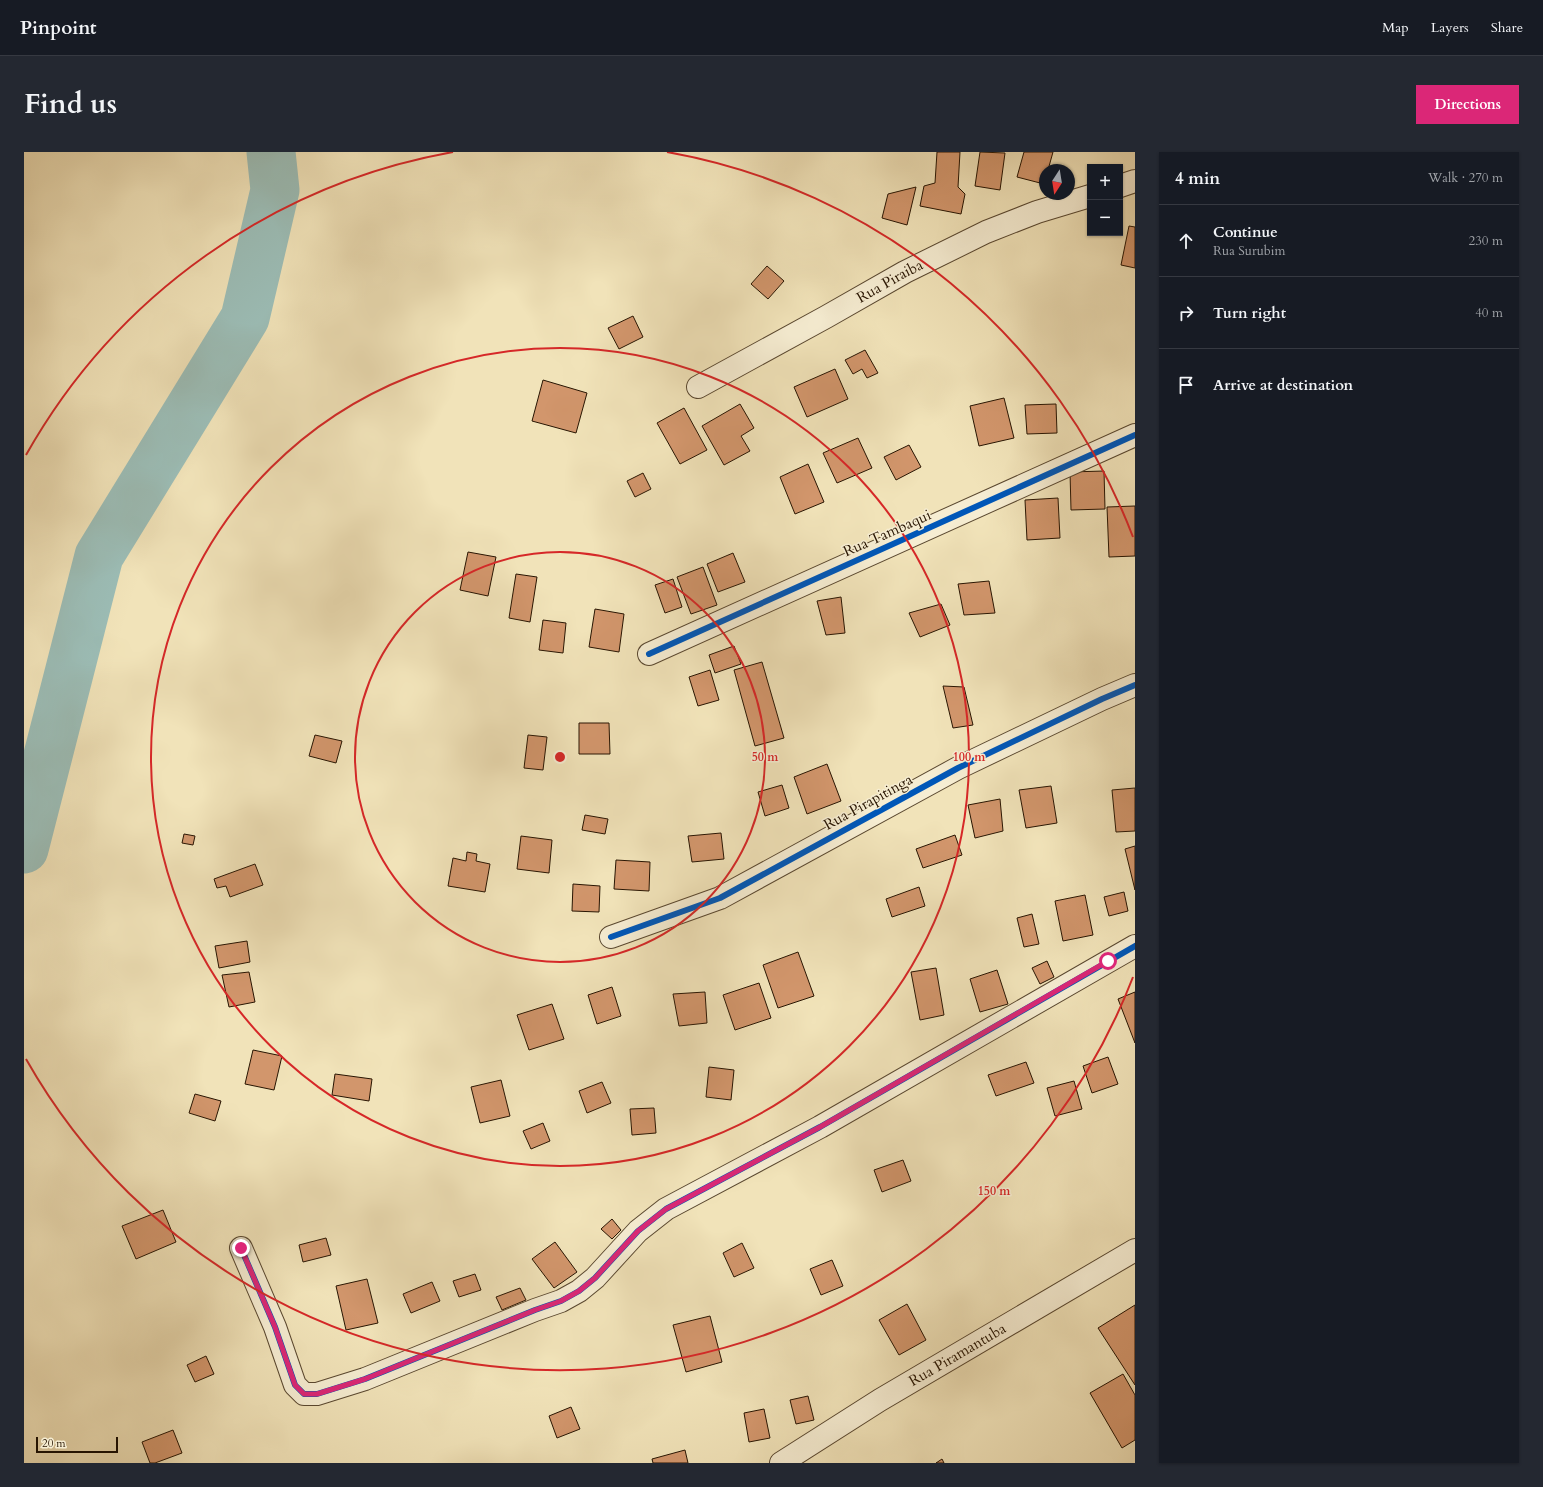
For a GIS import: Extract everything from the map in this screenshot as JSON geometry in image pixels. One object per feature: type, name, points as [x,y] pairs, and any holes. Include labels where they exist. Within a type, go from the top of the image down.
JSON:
[{"type":"street","points":[[1123,185],[1135,181]]},
{"type":"street","name":"Rua Piraiba","points":[[698,386],[826,318],[905,272],[986,232],[1037,212],[1087,197]]},
{"type":"street","name":"Rua Tambaqui","points":[[649,654],[1135,435]]},
{"type":"street","name":"Rua Pirapitinga","points":[[611,937],[720,898],[958,768],[1102,699],[1135,685]]},
{"type":"street","points":[[241,1248],[275,1327],[295,1385],[304,1394],[317,1394],[365,1379],[535,1310],[561,1301],[579,1291],[595,1278],[638,1231],[666,1209],[820,1127],[1135,946]]},
{"type":"street","name":"Rua Piramantuba","points":[[781,1463],[880,1400],[1135,1250]]},
{"type":"building","points":[[937,152],[960,152],[958,187],[965,194],[961,214],[920,206],[924,186],[935,183]]},
{"type":"building","points":[[980,152],[1005,153],[1000,190],[975,186]]},
{"type":"building","points":[[1024,152],[1053,152],[1050,164],[1039,164],[1039,183],[1017,177]]},
{"type":"building","points":[[916,187],[907,225],[882,218],[888,194]]},
{"type":"building","points":[[1129,226],[1135,227],[1135,268],[1121,265]]},
{"type":"building","points":[[767,266],[784,281],[768,299],[751,284]]},
{"type":"building","points":[[633,316],[643,337],[619,349],[608,328]]},
{"type":"building","points":[[865,350],[878,373],[867,378],[862,369],[853,374],[845,360]]},
{"type":"building","points":[[835,369],[848,399],[807,417],[794,387]]},
{"type":"building","points":[[543,380],[587,393],[576,433],[532,421]]},
{"type":"building","points":[[1004,398],[1014,438],[979,446],[970,406]]},
{"type":"building","points":[[740,404],[754,428],[741,436],[750,451],[724,465],[702,426]]},
{"type":"building","points":[[1056,404],[1057,433],[1027,434],[1025,405]]},
{"type":"building","points":[[684,408],[707,450],[680,464],[657,423]]},
{"type":"building","points":[[858,438],[872,468],[837,483],[823,453]]},
{"type":"building","points":[[909,445],[921,467],[896,480],[884,457]]},
{"type":"building","points":[[808,464],[824,502],[795,514],[780,477]]},
{"type":"building","points":[[1104,471],[1105,509],[1071,510],[1070,472]]},
{"type":"building","points":[[643,473],[651,489],[635,497],[627,481]]},
{"type":"building","points":[[1058,498],[1060,538],[1027,540],[1025,500]]},
{"type":"building","points":[[1135,506],[1135,556],[1109,557],[1107,507]]},
{"type":"building","points":[[468,552],[496,557],[488,596],[460,590]]},
{"type":"building","points":[[733,553],[745,582],[718,592],[707,564]]},
{"type":"building","points":[[703,567],[717,605],[691,614],[677,577]]},
{"type":"building","points":[[516,574],[537,577],[530,622],[509,618]]},
{"type":"building","points":[[673,579],[682,607],[665,613],[655,585]]},
{"type":"building","points":[[989,581],[995,613],[964,615],[958,584]]},
{"type":"building","points":[[841,597],[845,633],[826,635],[817,601]]},
{"type":"building","points":[[941,604],[950,625],[920,637],[909,613]]},
{"type":"building","points":[[595,609],[624,614],[619,652],[589,647]]},
{"type":"building","points":[[543,620],[566,623],[563,653],[539,650]]},
{"type":"building","points":[[734,646],[741,664],[715,673],[709,655]]},
{"type":"building","points":[[762,662],[784,738],[755,746],[734,670]]},
{"type":"building","points":[[710,670],[719,700],[698,706],[689,677]]},
{"type":"building","points":[[943,686],[964,687],[973,725],[953,728]]},
{"type":"building","points":[[579,723],[609,723],[610,754],[579,754]]},
{"type":"building","points":[[315,735],[342,741],[336,763],[309,756]]},
{"type":"building","points":[[528,735],[547,737],[543,770],[524,768]]},
{"type":"building","points":[[827,764],[841,801],[807,814],[794,777]]},
{"type":"building","points":[[782,785],[789,808],[765,816],[758,792]]},
{"type":"building","points":[[1051,786],[1057,823],[1026,828],[1019,790]]},
{"type":"building","points":[[1135,788],[1135,831],[1116,832],[1112,790]]},
{"type":"building","points":[[1000,799],[1003,831],[975,838],[968,805]]},
{"type":"building","points":[[585,815],[608,819],[605,834],[582,830]]},
{"type":"building","points":[[721,833],[724,859],[692,862],[688,836]]},
{"type":"building","points":[[184,834],[195,836],[193,845],[182,843]]},
{"type":"building","points":[[955,835],[962,855],[923,868],[916,849]]},
{"type":"building","points":[[521,836],[552,840],[549,873],[517,869]]},
{"type":"building","points":[[1135,846],[1135,890],[1125,849]]},
{"type":"building","points":[[467,852],[477,854],[476,861],[490,864],[485,892],[448,886],[453,858],[466,861]]},
{"type":"building","points":[[616,860],[650,862],[649,891],[614,889]]},
{"type":"building","points":[[255,864],[263,885],[230,897],[226,886],[217,888],[214,879]]},
{"type":"building","points":[[573,884],[600,886],[599,912],[572,911]]},
{"type":"building","points":[[919,887],[925,906],[892,917],[886,899]]},
{"type":"building","points":[[1124,892],[1128,911],[1109,916],[1104,897]]},
{"type":"building","points":[[1085,895],[1093,935],[1063,941],[1055,901]]},
{"type":"building","points":[[1032,914],[1039,944],[1024,947],[1017,918]]},
{"type":"building","points":[[247,941],[250,962],[219,968],[215,946]]},
{"type":"building","points":[[798,952],[814,996],[778,1008],[763,965]]},
{"type":"building","points":[[1047,961],[1054,977],[1040,984],[1032,968]]},
{"type":"building","points":[[936,968],[944,1015],[920,1020],[911,972]]},
{"type":"building","points":[[997,970],[1008,1004],[980,1012],[970,979]]},
{"type":"building","points":[[249,972],[255,1002],[229,1007],[222,975]]},
{"type":"building","points":[[759,983],[771,1018],[735,1030],[723,995]]},
{"type":"building","points":[[612,987],[621,1016],[597,1024],[588,995]]},
{"type":"building","points":[[705,992],[707,1023],[679,1026],[673,994]]},
{"type":"building","points":[[1135,992],[1135,1043],[1118,999]]},
{"type":"building","points":[[552,1004],[564,1039],[529,1050],[517,1015]]},
{"type":"building","points":[[253,1050],[282,1056],[274,1090],[245,1084]]},
{"type":"building","points":[[1108,1057],[1118,1084],[1092,1093],[1083,1066]]},
{"type":"building","points":[[1026,1062],[1034,1083],[996,1096],[988,1075]]},
{"type":"building","points":[[709,1067],[734,1070],[731,1100],[706,1097]]},
{"type":"building","points":[[335,1074],[372,1079],[369,1101],[332,1095]]},
{"type":"building","points":[[501,1080],[510,1116],[480,1123],[471,1087]]},
{"type":"building","points":[[1074,1081],[1082,1109],[1055,1116],[1047,1088]]},
{"type":"building","points":[[602,1082],[611,1103],[587,1113],[579,1091]]},
{"type":"building","points":[[195,1094],[221,1101],[215,1121],[189,1113]]},
{"type":"building","points":[[654,1108],[656,1133],[632,1135],[630,1109]]},
{"type":"building","points":[[543,1123],[550,1141],[531,1149],[523,1131]]},
{"type":"building","points":[[903,1160],[911,1181],[882,1192],[874,1170]]},
{"type":"building","points":[[163,1210],[176,1242],[136,1259],[122,1226]]},
{"type":"building","points":[[612,1219],[621,1230],[612,1239],[601,1229]]},
{"type":"building","points":[[326,1238],[331,1255],[303,1262],[299,1245]]},
{"type":"building","points":[[555,1242],[577,1272],[554,1288],[532,1259]]},
{"type":"building","points":[[742,1243],[754,1268],[734,1277],[723,1253]]},
{"type":"building","points":[[832,1260],[843,1286],[821,1295],[810,1269]]},
{"type":"building","points":[[475,1274],[481,1290],[459,1297],[453,1281]]},
{"type":"building","points":[[367,1279],[378,1323],[346,1330],[336,1286]]},
{"type":"building","points":[[432,1282],[440,1301],[411,1313],[403,1294]]},
{"type":"building","points":[[520,1288],[526,1300],[502,1310],[496,1297]]},
{"type":"building","points":[[907,1304],[926,1340],[899,1355],[879,1320]]},
{"type":"building","points":[[1135,1305],[1135,1385],[1098,1328]]},
{"type":"building","points":[[710,1316],[722,1362],[686,1372],[673,1325]]},
{"type":"building","points":[[206,1356],[214,1374],[195,1382],[187,1365]]},
{"type":"building","points":[[1123,1374],[1135,1395],[1135,1440],[1122,1448],[1090,1393]]},
{"type":"building","points":[[808,1396],[814,1420],[796,1424],[790,1400]]},
{"type":"building","points":[[571,1407],[580,1429],[557,1438],[549,1416]]},
{"type":"building","points":[[764,1409],[770,1438],[749,1442],[744,1413]]},
{"type":"building","points":[[173,1430],[182,1453],[155,1463],[150,1463],[142,1442]]},
{"type":"building","points":[[685,1450],[688,1463],[653,1463],[652,1459]]},
{"type":"building","points":[[942,1459],[944,1463],[936,1463]]},
{"type":"waterway","points":[[24,849],[99,556],[245,318],[275,190],[271,152]]},
{"type":"cycle path","points":[[649,654],[1135,435]]},
{"type":"cycle path","points":[[611,937],[720,898],[958,768],[1102,699],[1135,685]]},
{"type":"cycle path","points":[[241,1248],[275,1327],[295,1385],[304,1394],[317,1394],[365,1379],[535,1310],[561,1301],[579,1291],[595,1278],[638,1231],[666,1209],[820,1127],[1135,946]]},
{"type":"route","points":[[241,1248],[275,1327],[295,1385],[304,1394],[317,1394],[365,1379],[535,1310],[561,1301],[579,1291],[595,1278],[638,1231],[666,1209],[820,1127],[1108,961]]}]
